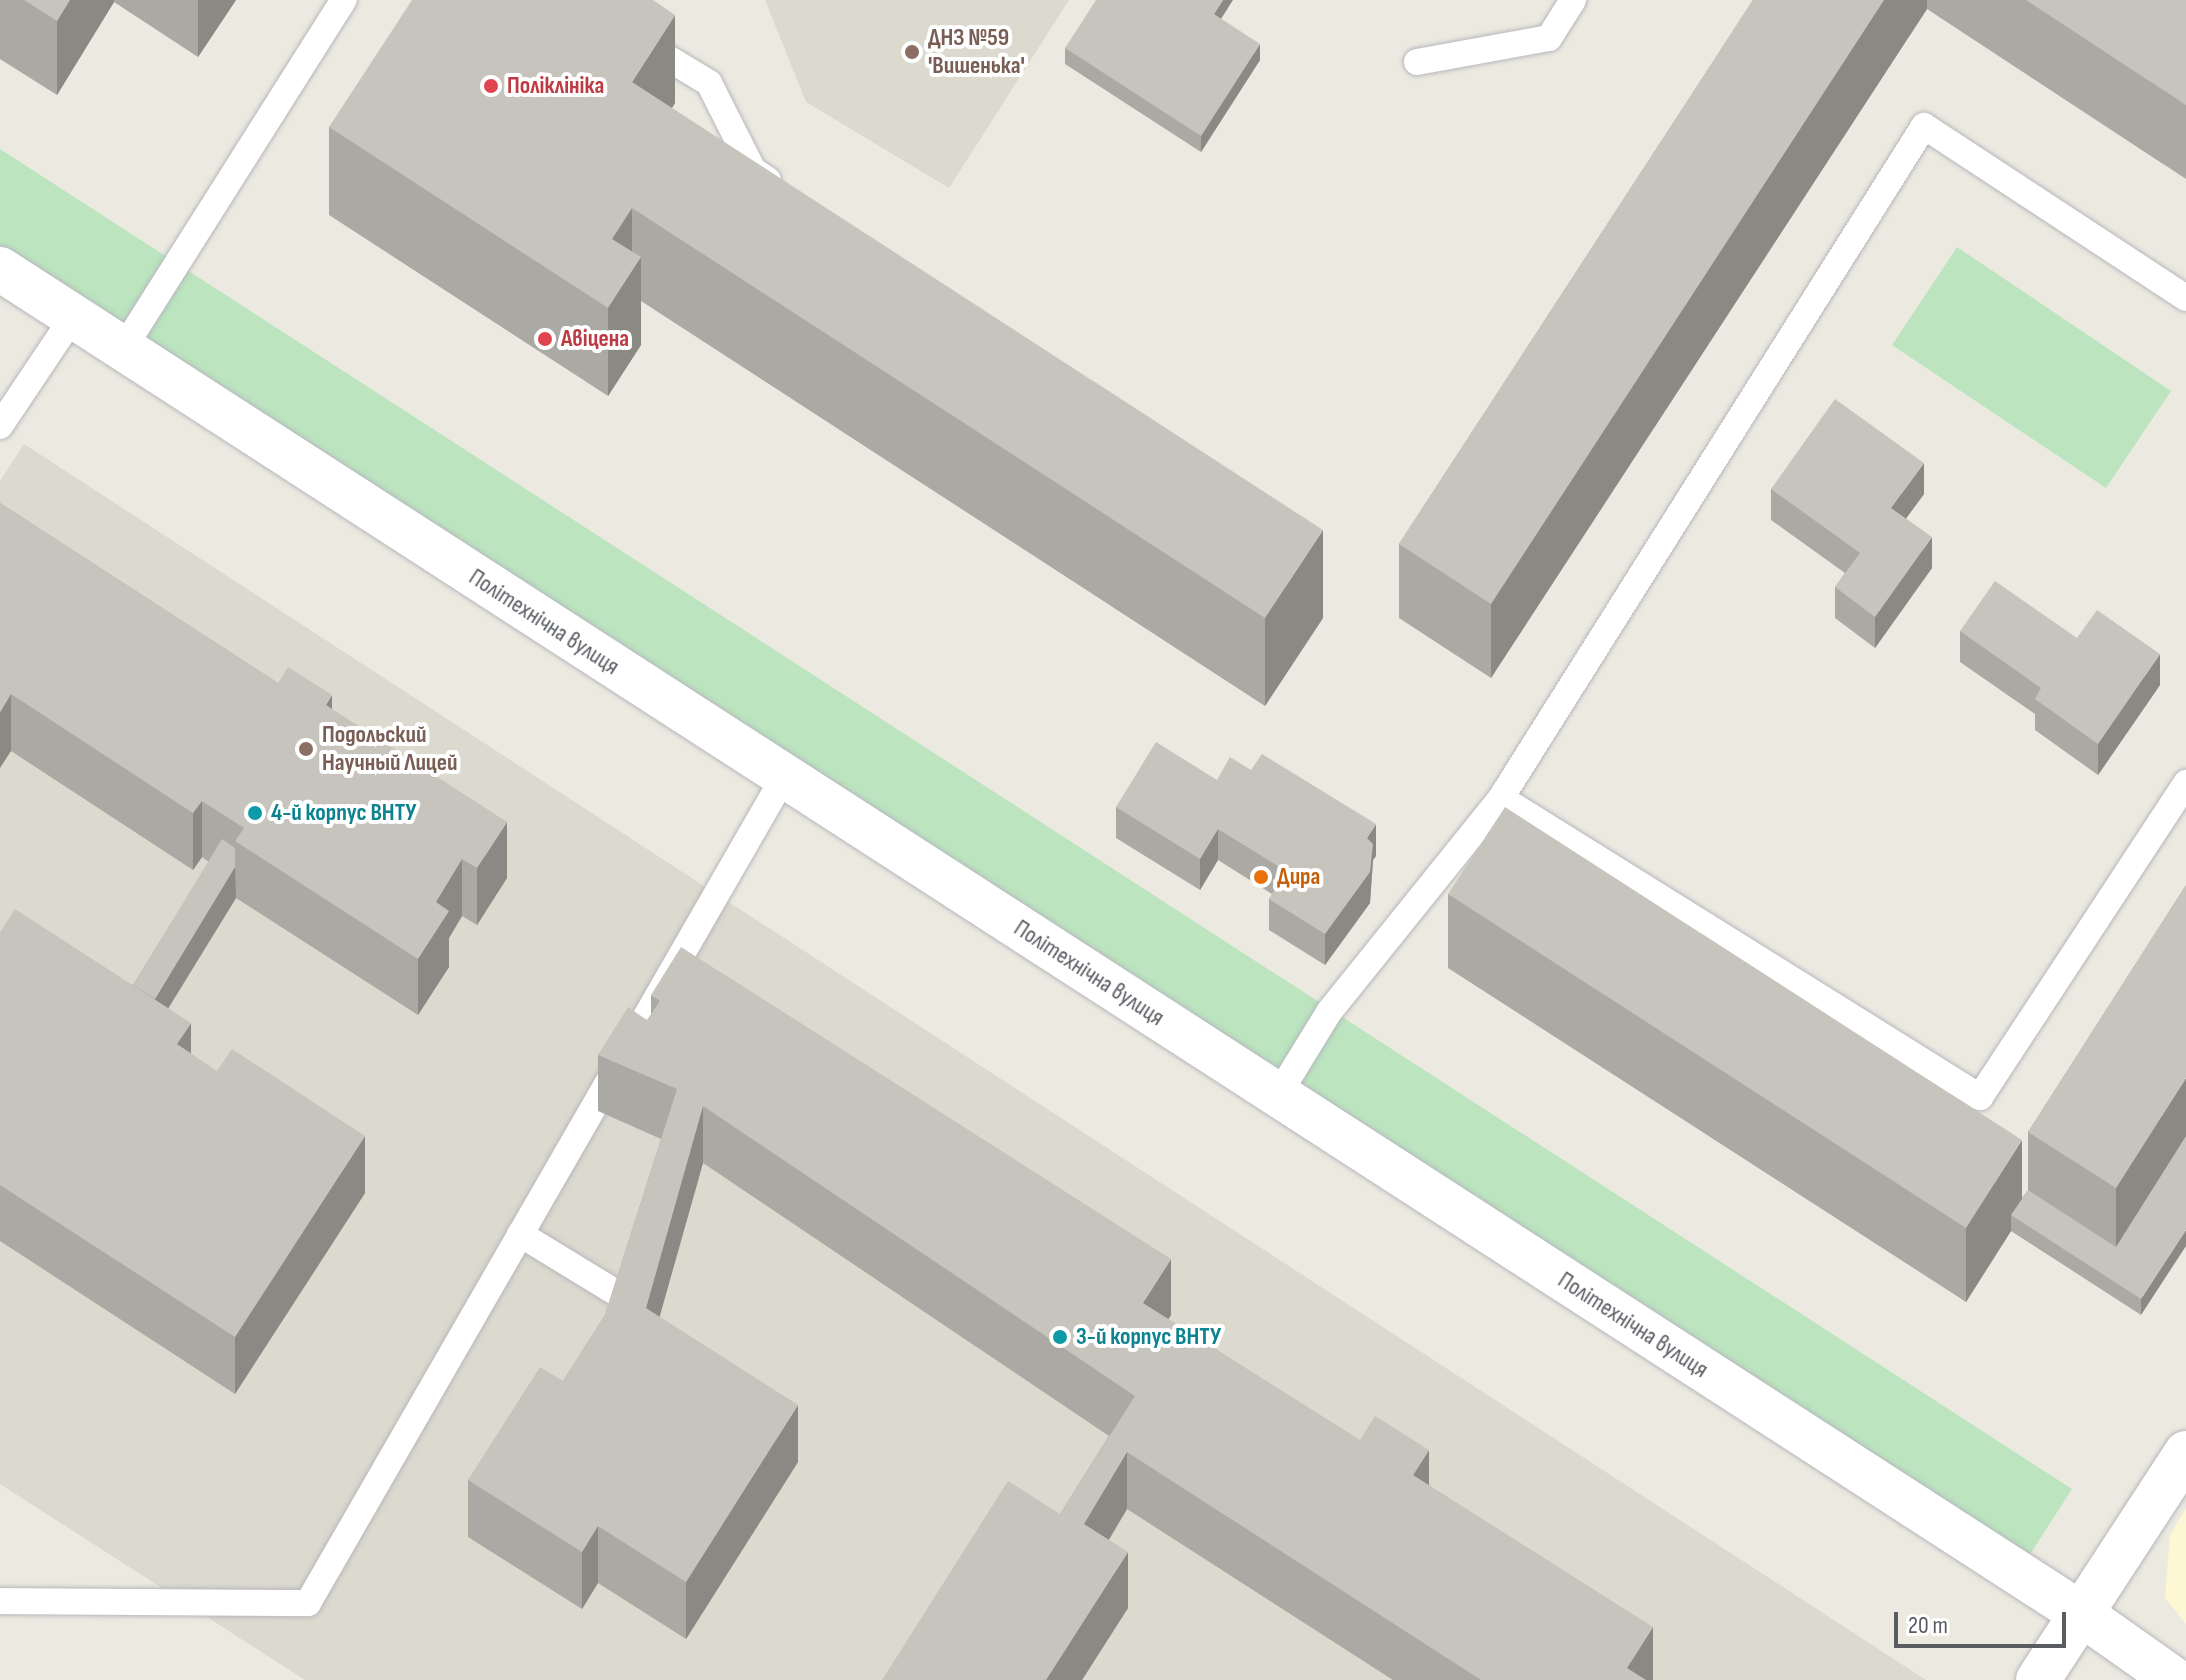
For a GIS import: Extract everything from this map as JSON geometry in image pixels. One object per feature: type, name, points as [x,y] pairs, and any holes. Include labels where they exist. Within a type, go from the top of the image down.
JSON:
[{"type":"street","name":"Політехнічна вулиця","points":[[0,269],[2080,1613],[2175,1680]]},
{"type":"street","points":[[2038,1680],[2186,1453]]},
{"type":"lane","points":[[123,349],[344,0]]},
{"type":"lane","points":[[1417,62],[1549,38],[1573,0]]},
{"type":"lane","points":[[621,30],[709,83],[753,170],[793,195]]},
{"type":"lane","points":[[1278,1095],[1329,1012],[1501,798],[1924,126],[2186,298]]},
{"type":"lane","points":[[0,426],[73,317]]},
{"type":"lane","points":[[0,1601],[308,1603],[784,777]]},
{"type":"lane","points":[[1501,798],[1980,1097],[2186,783]]},
{"type":"lane","points":[[520,1234],[658,1319]]},
{"type":"shaded area","name":"ДНЗ №59 'Вишенька'","points":[[765,0],[1069,0],[949,188],[806,102]]},
{"type":"shaded area","points":[[24,444],[1926,1680],[305,1680],[0,1484],[0,481]]},
{"type":"shaded area","points":[[2186,1508],[2186,1624],[2165,1598],[2170,1535]]},
{"type":"green space","points":[[0,149],[2072,1489],[2018,1573],[0,270]]},
{"type":"green space","points":[[1957,247],[2171,391],[2106,488],[1892,345]]},
{"type":"building","points":[[24,0],[70,0],[57,21]]},
{"type":"building","points":[[412,0],[653,0],[675,15],[632,82],[1323,530],[1265,618],[632,208],[612,239],[641,257],[608,308],[329,127]]},
{"type":"building","points":[[1096,0],[1223,0],[1214,14],[1260,44],[1201,136],[1065,48]]},
{"type":"building","points":[[1753,0],[1884,0],[1491,604],[1399,544]]},
{"type":"building","points":[[2026,0],[2186,0],[2186,105]]},
{"type":"building","points":[[1835,399],[1924,463],[1891,508],[1932,537],[1875,617],[1835,587],[1860,553],[1771,489]]},
{"type":"building","name":"4-й корпус ВНТУ","points":[[0,503],[278,683],[288,667],[332,695],[326,705],[507,822],[477,868],[462,859],[436,902],[449,911],[418,959],[235,841],[244,828],[202,801],[193,813],[11,694],[0,712]]},
{"type":"building","points":[[1995,581],[2077,638],[2097,610],[2160,654],[2098,744],[2035,699],[2041,688],[1960,631]]},
{"type":"building","points":[[1156,742],[1217,780],[1230,757],[1251,770],[1262,754],[1376,824],[1367,838],[1373,844],[1370,872],[1325,934],[1269,899],[1286,871],[1218,829],[1200,859],[1116,807]]},
{"type":"building","points":[[1505,807],[2022,1140],[1966,1228],[1448,894]]},
{"type":"building","points":[[222,839],[235,848],[235,867],[155,999],[133,985]]},
{"type":"building","points":[[2186,885],[2186,1078],[2116,1188],[2028,1132]]},
{"type":"building","points":[[15,909],[191,1023],[177,1044],[217,1071],[232,1049],[365,1136],[235,1337],[0,1185],[0,932]]},
{"type":"building","points":[[681,947],[1171,1259],[1143,1303],[1360,1440],[1375,1416],[1429,1450],[1413,1475],[1653,1627],[1627,1668],[1646,1680],[1481,1680],[1127,1452],[1084,1524],[1128,1552],[1046,1680],[882,1680],[1008,1481],[1060,1514],[1135,1396],[703,1106],[646,1308],[798,1405],[686,1582],[598,1526],[582,1552],[468,1480],[540,1367],[563,1381],[605,1315],[677,1089],[598,1055],[628,1007],[647,1020],[660,1001],[651,995]]},
{"type":"building","points":[[2186,1136],[2186,1230],[2141,1299],[2011,1215],[2028,1190],[2116,1247]]},
{"type":"place","name":"ДНЗ №59 'Вишенька'","points":[[912,52]]},
{"type":"place","name":"Поліклініка","points":[[491,86]]},
{"type":"place","name":"Авіцена","points":[[545,339]]},
{"type":"place","name":"Подольский Научный Лицей","points":[[306,749]]},
{"type":"place","name":"4-й корпус ВНТУ","points":[[255,813]]},
{"type":"place","name":"Дира","points":[[1261,877]]},
{"type":"place","name":"3-й корпус ВНТУ","points":[[1060,1337]]}]
